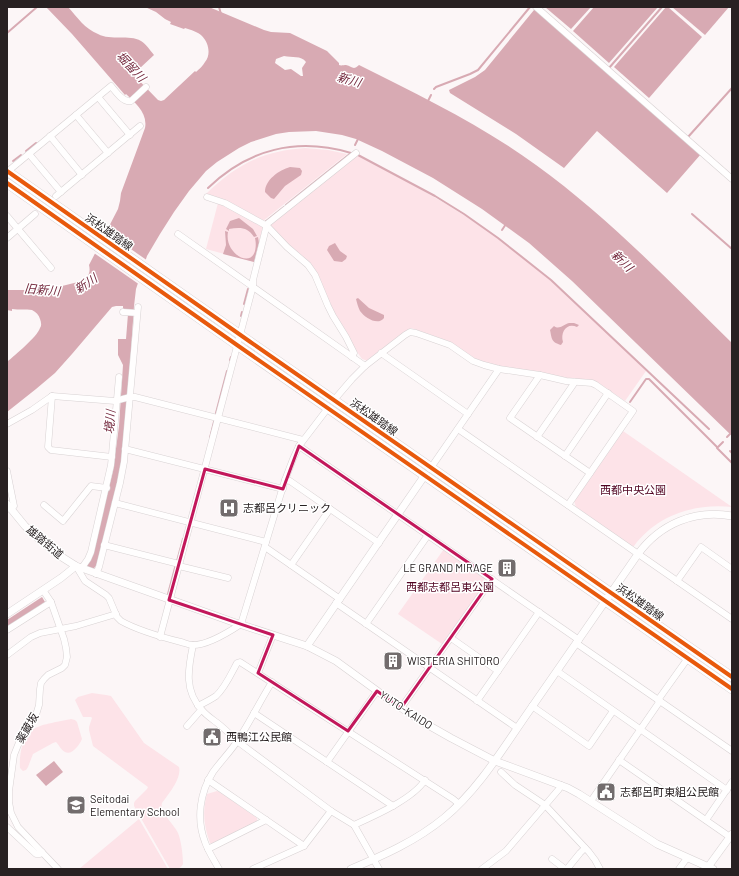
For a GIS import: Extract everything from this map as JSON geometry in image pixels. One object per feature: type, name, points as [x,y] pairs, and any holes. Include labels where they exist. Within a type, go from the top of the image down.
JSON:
[{"type":"main road","name":"浜松雄踏線","points":[[7,172],[732,677]]},
{"type":"main road","name":"浜松雄踏線","points":[[7,184],[732,689]]},
{"type":"street","points":[[536,7],[732,179]]},
{"type":"street","points":[[7,172],[111,86],[127,102],[131,101],[146,88]]},
{"type":"street","points":[[98,97],[130,135]]},
{"type":"street","points":[[76,115],[108,153]]},
{"type":"street","points":[[29,154],[58,194],[140,126]]},
{"type":"street","points":[[50,136],[82,175]]},
{"type":"street","points":[[160,637],[253,286],[253,280],[267,224],[356,153]]},
{"type":"street","points":[[207,197],[233,207],[267,226],[286,247],[308,265],[317,280],[333,316],[354,353],[352,357]]},
{"type":"street","points":[[7,238],[35,214]]},
{"type":"street","points":[[7,216],[51,268]]},
{"type":"street","points":[[178,234],[365,366]]},
{"type":"street","points":[[93,573],[99,567],[122,472],[125,449],[136,311],[123,312]]},
{"type":"street","points":[[334,400],[365,366],[408,333],[414,332],[450,345],[472,361],[478,363],[500,369],[596,385],[633,411],[568,505]]},
{"type":"street","points":[[381,353],[468,414]]},
{"type":"street","points":[[307,646],[500,369]]},
{"type":"street","points":[[540,375],[510,418],[590,473]]},
{"type":"street","points":[[7,614],[61,578],[80,568],[88,559],[110,473],[119,377]]},
{"type":"street","points":[[537,437],[575,382]]},
{"type":"street","points":[[565,456],[608,393]]},
{"type":"street","points":[[7,424],[32,410],[52,396],[118,400],[129,398],[144,399],[303,440]]},
{"type":"street","points":[[52,396],[48,447],[51,450],[112,456]]},
{"type":"street","points":[[80,568],[85,581],[109,598],[118,619],[160,637],[193,645],[218,637],[241,624],[293,458],[303,440],[328,408]]},
{"type":"street","points":[[458,429],[732,619]]},
{"type":"street","points":[[300,446],[539,612],[659,701],[732,751]]},
{"type":"street","points":[[125,449],[283,489]]},
{"type":"street","points":[[7,471],[14,506],[9,506]]},
{"type":"street","points":[[286,480],[290,481],[379,542]]},
{"type":"street","points":[[44,505],[63,520],[91,486],[107,488]]},
{"type":"street","points":[[115,503],[266,544],[366,624],[517,728]]},
{"type":"street","name":"雄踏街道","points":[[9,506],[25,526],[57,554],[80,568],[93,573]]},
{"type":"street","points":[[291,565],[330,508]]},
{"type":"street","points":[[351,869],[402,846],[420,836],[442,821],[474,788],[495,761],[638,554],[654,536],[678,522],[690,518],[718,514],[732,516]]},
{"type":"street","points":[[366,624],[428,535]]},
{"type":"street","points":[[104,545],[228,578]]},
{"type":"street","points":[[677,581],[701,547],[732,569]]},
{"type":"street","name":"YUTO-KAIDO","points":[[93,573],[317,650],[336,661],[401,708],[451,738],[495,761],[574,791],[651,840],[709,868]]},
{"type":"street","points":[[401,708],[492,579]]},
{"type":"street","points":[[43,590],[51,602],[60,630]]},
{"type":"street","points":[[7,630],[51,602]]},
{"type":"street","points":[[477,701],[539,612]]},
{"type":"street","points":[[7,655],[35,635],[60,630],[116,614]]},
{"type":"street","name":"薬蔵坂","points":[[58,869],[25,836],[15,823],[11,813],[9,796],[15,750],[36,715],[39,705],[41,683],[48,675],[62,668],[66,661],[67,653],[60,630]]},
{"type":"street","points":[[258,673],[273,635]]},
{"type":"street","points":[[450,638],[498,671]]},
{"type":"street","points":[[193,645],[188,666],[189,687],[193,698],[200,708],[237,741],[331,811],[354,825],[379,869]]},
{"type":"street","points":[[591,801],[688,658]]},
{"type":"street","points":[[187,726],[200,708],[223,688],[237,663],[240,662],[454,798],[459,804]]},
{"type":"street","points":[[557,671],[727,790]]},
{"type":"street","points":[[218,869],[202,834],[200,810],[203,795],[208,780],[237,741],[272,682]]},
{"type":"street","points":[[327,762],[376,690]]},
{"type":"street","points":[[532,706],[589,746],[613,711]]},
{"type":"street","points":[[254,713],[393,806]]},
{"type":"street","points":[[619,760],[706,820],[731,835],[709,868]]},
{"type":"street","points":[[505,773],[516,785],[545,805],[592,855],[600,869]]},
{"type":"street","points":[[208,780],[304,846]]},
{"type":"street","points":[[354,825],[393,806],[423,784],[425,780]]},
{"type":"street","points":[[706,820],[732,782]]},
{"type":"street","points":[[482,869],[506,851],[561,785]]},
{"type":"street","points":[[253,869],[304,846],[331,811]]},
{"type":"street","points":[[208,849],[266,820]]},
{"type":"street","points":[[7,827],[36,854],[40,854],[42,852]]},
{"type":"street","points":[[552,859],[566,869],[585,848]]},
{"type":"street","points":[[679,869],[687,858]]},
{"type":"highlighted area","points":[[299,446],[492,579],[401,708],[377,691],[348,731],[258,673],[273,635],[169,600],[205,469],[283,489]]},
{"type":"green space","points":[[305,148],[328,150],[347,154],[263,221],[206,194],[228,175],[251,161],[276,152]]},
{"type":"green space","points":[[357,155],[428,193],[479,225],[516,252],[555,284],[646,371],[625,401],[598,383],[484,363],[448,341],[411,328],[368,361],[362,359],[353,346],[345,329],[335,315],[327,299],[295,251],[269,225]]},
{"type":"green space","points":[[218,203],[263,227],[254,262],[206,249]]},
{"type":"green space","name":"西都中央公園","points":[[623,431],[732,507],[704,507],[678,513],[654,526],[643,535],[634,546],[631,546],[576,507],[574,501]]},
{"type":"green space","name":"西都志都呂東公園","points":[[444,549],[484,577],[485,584],[442,644],[398,614]]},
{"type":"green space","points":[[92,693],[111,696],[144,743],[179,767],[177,781],[162,803],[162,807],[179,836],[182,848],[183,864],[179,868],[170,869],[134,806],[135,801],[148,787],[93,746],[89,730],[92,718],[83,717],[75,700],[78,697]]},
{"type":"green space","points":[[71,719],[77,722],[82,739],[75,749],[68,753],[62,750],[56,742],[53,743],[33,754],[28,767],[23,771],[20,768],[20,757],[24,741],[30,732],[41,726]]},
{"type":"green space","points":[[217,791],[257,818],[257,821],[212,844],[210,843],[206,831],[204,819],[205,807],[207,794]]},
{"type":"green space","points":[[139,819],[168,869],[79,869]]},
{"type":"water","points":[[46,7],[68,7],[85,26],[93,32],[103,36],[131,38],[143,42],[154,55],[139,69],[133,62],[127,64],[127,68],[158,100],[161,101],[202,66],[209,53],[206,42],[198,33],[170,24],[171,22],[145,7],[209,7],[264,30],[290,33],[327,51],[339,63],[339,65],[346,65],[354,68],[359,65],[450,112],[494,137],[536,165],[588,206],[637,250],[732,343],[732,436],[572,281],[529,243],[482,209],[433,178],[356,139],[316,131],[276,134],[251,142],[239,148],[206,171],[174,212],[147,256],[136,289],[122,462],[98,563],[93,569],[86,566],[91,559],[113,471],[119,426],[123,365],[118,355],[118,339],[126,339],[128,314],[123,306],[112,307],[55,373],[7,412],[7,362],[35,336],[41,327],[41,321],[39,316],[32,310],[7,310],[7,290],[46,289],[83,280],[87,277],[90,271],[89,265],[118,209],[121,193],[145,128],[145,118],[137,105],[126,94],[125,95],[72,34]],"holes":[[[284,56],[302,58],[306,62],[302,68],[303,76],[291,69],[285,70],[275,63],[276,59]]]},
{"type":"water","points":[[545,7],[591,7],[571,29]]},
{"type":"water","points":[[594,7],[658,7],[609,63],[573,31]]},
{"type":"water","points":[[666,7],[668,7],[702,37],[649,98],[614,67]]},
{"type":"water","points":[[672,7],[729,7],[705,35]]},
{"type":"water","points":[[534,10],[536,10],[701,154],[667,193],[597,131],[564,168],[516,134],[450,93],[449,90],[475,77],[485,70]]},
{"type":"water","points":[[290,167],[300,168],[302,171],[301,175],[285,186],[274,199],[271,198],[265,192],[267,183],[281,170]]},
{"type":"water","points":[[239,218],[253,229],[257,236],[254,237],[249,231],[243,228],[229,229],[229,231],[226,229],[230,221]]},
{"type":"water","points":[[225,231],[228,232],[228,239],[233,252],[243,258],[252,256],[255,251],[255,238],[258,237],[259,243],[254,262],[223,254],[226,245]]},
{"type":"water","points":[[335,243],[340,251],[347,256],[342,262],[334,261],[327,250],[329,246]]},
{"type":"water","points":[[358,298],[369,308],[384,315],[384,318],[375,321],[365,316],[360,311],[356,299]]},
{"type":"water","points":[[569,323],[579,325],[577,327],[567,327],[563,332],[563,342],[561,345],[555,343],[550,330],[554,326],[559,327]]},
{"type":"water","points":[[42,597],[45,602],[7,627],[7,620]]},
{"type":"water","points":[[54,761],[63,772],[46,786],[36,775]]},
{"type":"pier","points":[[105,231],[148,261],[140,285],[94,253]]},
{"type":"waterway","points":[[7,33],[37,7]]},
{"type":"waterway","points":[[219,7],[221,14]]},
{"type":"waterway","points":[[434,89],[478,70],[530,7]]},
{"type":"waterway","points":[[609,68],[662,7]]},
{"type":"waterway","points":[[688,137],[732,88]]},
{"type":"waterway","points":[[428,101],[431,95]]},
{"type":"waterway","points":[[355,145],[358,139]]},
{"type":"waterway","points":[[26,151],[36,143],[37,144]]},
{"type":"waterway","points":[[208,188],[223,175],[240,164],[274,150],[312,146],[331,148],[351,153]]},
{"type":"waterway","points":[[286,205],[351,153]]},
{"type":"waterway","points":[[13,161],[21,155]]},
{"type":"waterway","points":[[358,155],[435,196],[498,238],[551,280],[709,429]]},
{"type":"waterway","points":[[265,222],[284,207]]},
{"type":"waterway","points":[[692,214],[732,249]]},
{"type":"waterway","points":[[502,230],[506,224]]},
{"type":"waterway","points":[[244,304],[248,289]]},
{"type":"waterway","points":[[241,316],[242,312]]},
{"type":"waterway","points":[[216,413],[227,371]]},
{"type":"waterway","points":[[630,402],[646,379],[649,379],[717,447]]},
{"type":"waterway","points":[[210,438],[214,422]]},
{"type":"waterway","points":[[727,437],[732,432]]},
{"type":"waterway","points":[[723,442],[717,448],[732,463]]},
{"type":"waterway","points":[[177,561],[183,539]]},
{"type":"waterway","points":[[168,594],[176,564]]},
{"type":"cycle path","points":[[7,171],[732,677]]},
{"type":"cycle path","points":[[7,183],[237,345],[732,689]]},
{"type":"place","name":"志都呂クリニック","points":[[229,508]]},
{"type":"place","name":"LE GRAND MIRAGE","points":[[507,568]]},
{"type":"place","name":"WISTERIA SHITORO","points":[[393,661]]},
{"type":"place","name":"西鴨江公民館","points":[[212,737]]},
{"type":"place","name":"志都呂町東組公民館","points":[[606,792]]},
{"type":"place","name":"Seitodai Elementary School","points":[[76,805]]},
{"type":"water label","name":"堀留川","points":[[131,67]]},
{"type":"water label","name":"新川","points":[[349,80]]},
{"type":"water label","name":"新川","points":[[622,261]]},
{"type":"water label","name":"新川","points":[[86,284]]},
{"type":"water label","name":"旧新川","points":[[42,290]]},
{"type":"water label","name":"境川","points":[[110,422]]}]
